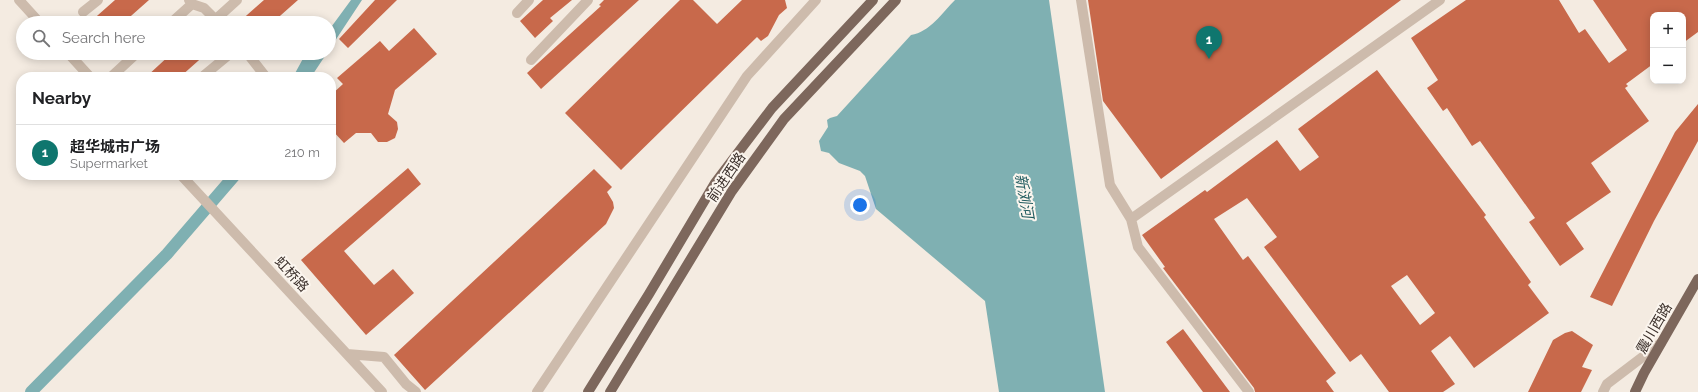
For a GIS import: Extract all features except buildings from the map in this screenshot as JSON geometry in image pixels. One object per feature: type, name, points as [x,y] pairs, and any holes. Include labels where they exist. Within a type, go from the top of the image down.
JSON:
[{"type":"main road","name":"前进西路","points":[[588,392],[646,301],[715,183],[772,108],[873,0]]},
{"type":"main road","name":"前进西路","points":[[610,392],[732,191],[784,119],[896,0]]},
{"type":"main road","name":"震川西路","points":[[1635,392],[1698,278]]},
{"type":"street","points":[[19,0],[34,16]]},
{"type":"street","points":[[83,12],[98,0]]},
{"type":"street","points":[[223,16],[237,0]]},
{"type":"street","points":[[517,13],[529,0]]},
{"type":"street","points":[[531,60],[588,0]]},
{"type":"street","points":[[537,392],[747,76],[816,0]]},
{"type":"street","points":[[1081,0],[1110,185],[1131,219],[1138,247],[1249,392]]},
{"type":"street","points":[[1131,219],[1440,0]]},
{"type":"street","points":[[177,16],[190,2],[204,8],[213,16]]},
{"type":"street","points":[[74,60],[85,72]]},
{"type":"street","points":[[116,72],[129,60]]},
{"type":"street","points":[[208,72],[222,60]]},
{"type":"street","points":[[253,60],[262,72]]},
{"type":"street","name":"虹桥路","points":[[186,180],[382,392]]},
{"type":"street","points":[[1603,392],[1607,384],[1661,343]]},
{"type":"street","points":[[347,354],[384,357],[406,384],[416,392]]},
{"type":"water","points":[[351,0],[362,0],[336,39],[336,20]]},
{"type":"water","name":"新浏河","points":[[955,0],[1049,0],[1105,392],[999,392],[985,301],[876,209],[865,176],[860,171],[839,163],[829,153],[821,151],[819,141],[828,127],[827,120],[837,116],[911,35],[930,26]]},
{"type":"water","points":[[302,60],[322,60],[314,72],[296,72]]},
{"type":"water","points":[[227,180],[233,180],[227,187],[224,183]]},
{"type":"waterway","points":[[31,392],[167,254],[231,180]]},
{"type":"place","name":"超华城市广场","points":[[1209,59]]}]
